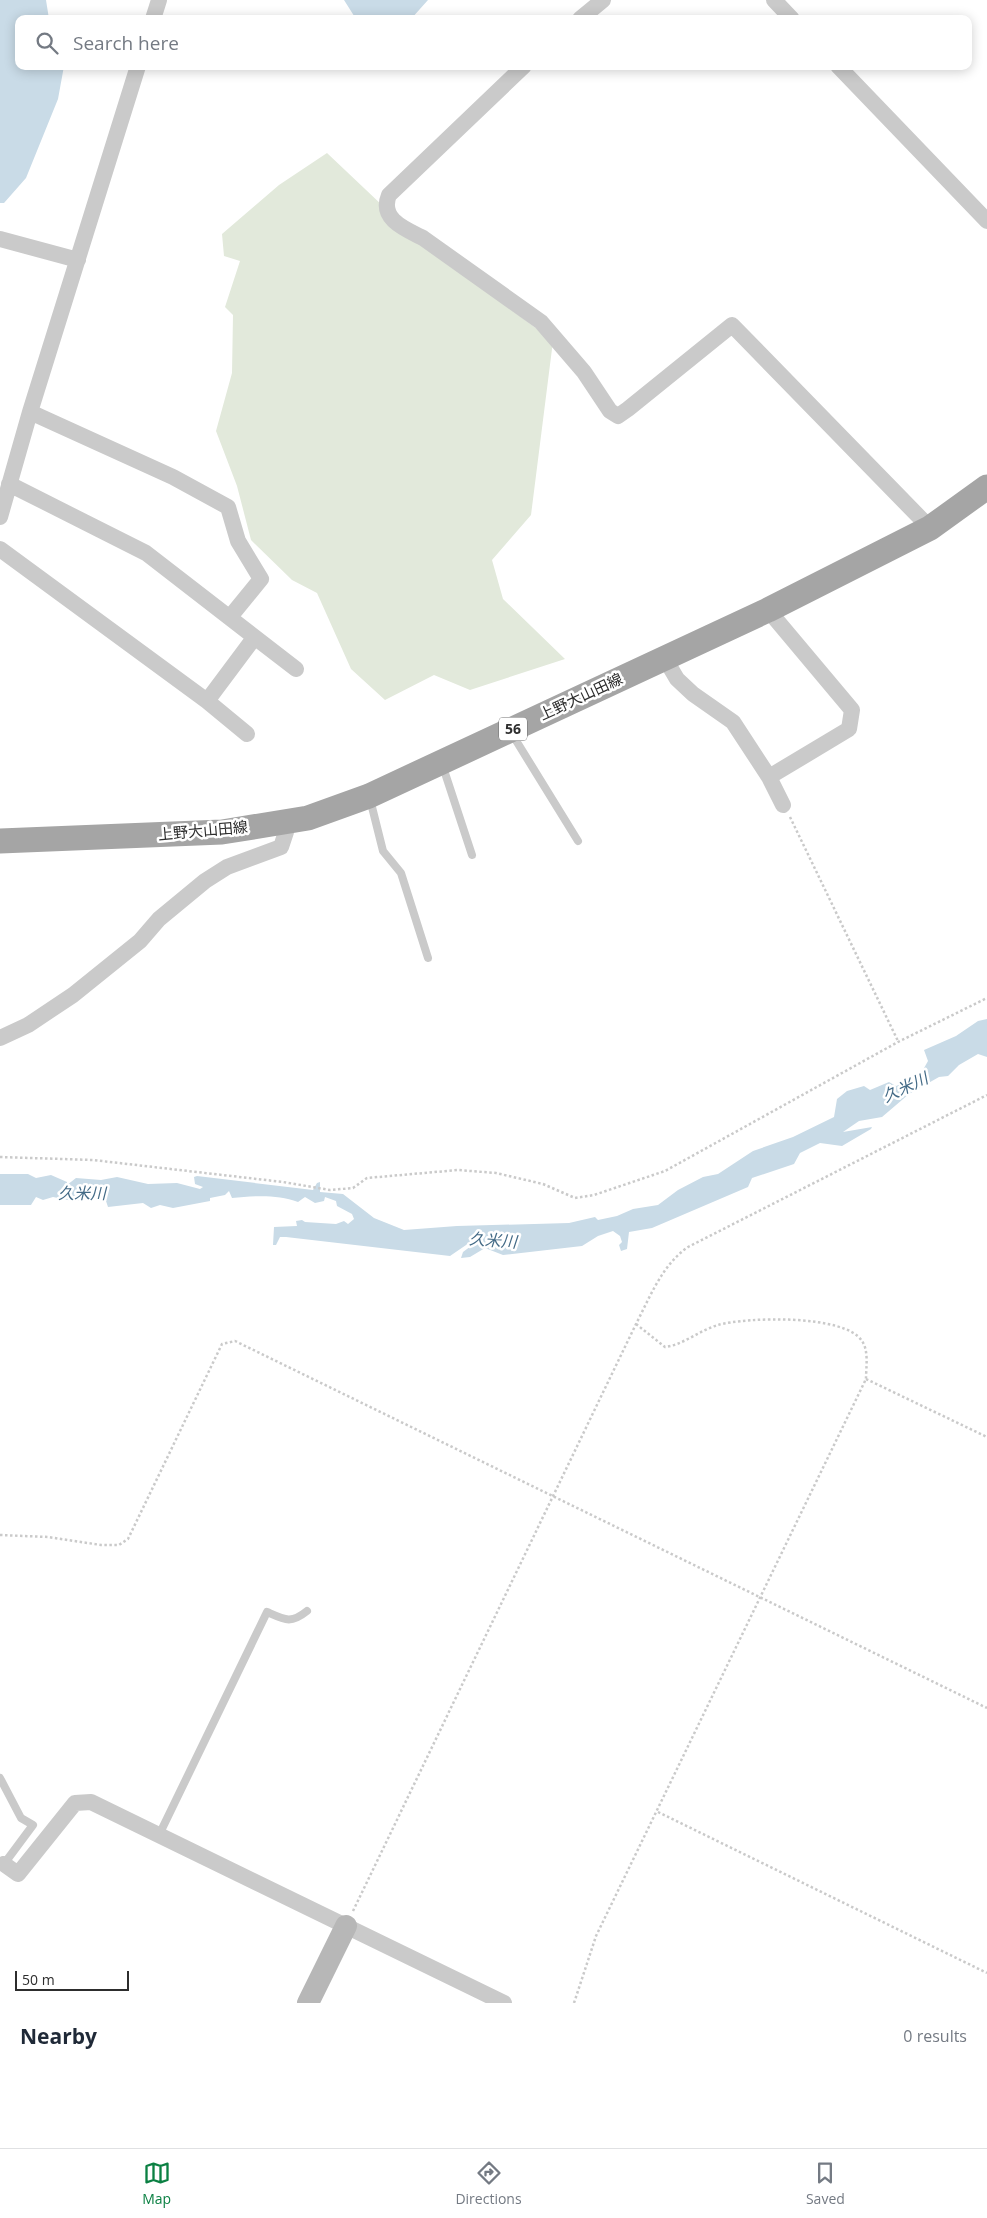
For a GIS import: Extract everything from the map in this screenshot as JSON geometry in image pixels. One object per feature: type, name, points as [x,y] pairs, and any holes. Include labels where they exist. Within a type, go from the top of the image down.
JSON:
[{"type":"main road","name":"上野大山田線","points":[[0,840],[222,832],[308,818],[369,796],[442,763],[768,610],[930,528],[987,487]]},
{"type":"street","points":[[154,15],[159,0]]},
{"type":"street","points":[[585,15],[603,0]]},
{"type":"street","points":[[774,0],[788,15]]},
{"type":"street","points":[[0,517],[30,412],[137,70]]},
{"type":"street","points":[[520,70],[389,195],[386,210],[390,218],[402,228],[423,238],[541,322],[584,372],[610,411],[618,416],[628,410],[732,325],[930,528]]},
{"type":"street","points":[[842,70],[987,221]]},
{"type":"street","points":[[0,239],[78,260]]},
{"type":"street","points":[[30,412],[173,477],[228,507],[238,541],[261,578],[230,616]]},
{"type":"street","points":[[9,484],[146,553],[230,616],[254,638],[296,669]]},
{"type":"street","points":[[0,549],[207,701],[247,734]]},
{"type":"street","points":[[768,610],[852,710],[849,729],[770,777]]},
{"type":"street","points":[[207,701],[254,638]]},
{"type":"street","points":[[664,658],[678,678],[693,694],[733,722],[770,777],[783,804]]},
{"type":"street","points":[[0,1038],[28,1025],[73,995],[140,941],[159,919],[205,881],[227,867],[281,847],[286,832],[283,822]]},
{"type":"street","points":[[2,1867],[18,1874],[75,1803],[90,1802],[504,2003]]},
{"type":"street","points":[[308,2003],[346,1926]]},
{"type":"lane","points":[[510,731],[578,841]]},
{"type":"lane","points":[[442,763],[472,855]]},
{"type":"lane","points":[[369,796],[383,851],[401,874],[428,958]]},
{"type":"lane","points":[[159,1835],[267,1612],[285,1620],[297,1619],[307,1611]]},
{"type":"lane","points":[[0,1778],[21,1818],[33,1825],[2,1867]]},
{"type":"path","points":[[783,804],[898,1042]]},
{"type":"path","points":[[0,1157],[93,1160],[283,1182],[330,1190],[353,1188],[367,1178],[458,1170],[496,1173],[533,1182],[575,1198],[594,1195],[665,1170],[898,1042],[987,998]]},
{"type":"path","points":[[346,1926],[636,1324],[665,1269],[675,1256],[688,1247],[987,1095]]},
{"type":"path","points":[[574,2003],[596,1936],[658,1812],[760,1596],[866,1379],[866,1352],[862,1341],[845,1328],[796,1319],[720,1324],[676,1344],[664,1347],[636,1324]]},
{"type":"path","points":[[0,1535],[48,1537],[101,1545],[119,1545],[128,1539],[222,1344],[235,1341],[987,1708]]},
{"type":"path","points":[[866,1379],[987,1437]]},
{"type":"path","points":[[658,1812],[987,1973]]},
{"type":"shaded area","points":[[327,153],[421,242],[553,341],[531,515],[492,560],[503,599],[565,659],[470,690],[434,675],[385,700],[351,669],[317,593],[292,580],[251,540],[237,486],[216,431],[232,373],[233,315],[225,307],[240,261],[224,256],[222,234],[279,185]]},
{"type":"water","points":[[0,0],[46,0],[48,15],[15,15],[15,70],[63,70],[58,99],[26,178],[4,203],[0,203]]},
{"type":"water","points":[[344,0],[428,0],[415,15],[353,15]]},
{"type":"water","name":"久米川","points":[[987,1019],[987,1057],[978,1054],[959,1065],[948,1076],[939,1077],[909,1094],[882,1117],[859,1121],[843,1132],[872,1127],[871,1129],[842,1146],[820,1143],[800,1153],[794,1164],[752,1178],[748,1187],[652,1228],[629,1232],[627,1249],[621,1251],[619,1245],[622,1242],[620,1236],[613,1231],[598,1236],[582,1246],[503,1255],[485,1248],[470,1257],[461,1258],[463,1252],[471,1246],[469,1243],[450,1256],[286,1237],[280,1237],[276,1245],[273,1245],[274,1227],[297,1226],[296,1221],[302,1220],[305,1222],[336,1224],[344,1221],[348,1224],[354,1219],[352,1214],[337,1206],[336,1201],[325,1197],[324,1201],[315,1203],[305,1197],[298,1202],[290,1199],[257,1196],[232,1198],[229,1191],[225,1195],[210,1198],[210,1201],[173,1208],[160,1205],[151,1208],[143,1203],[108,1207],[106,1201],[97,1199],[73,1201],[53,1197],[43,1200],[36,1197],[31,1205],[0,1205],[0,1174],[28,1174],[36,1178],[51,1175],[67,1182],[67,1185],[76,1178],[101,1180],[117,1177],[148,1184],[177,1183],[200,1189],[203,1187],[195,1184],[194,1177],[197,1176],[313,1190],[317,1183],[320,1182],[320,1192],[343,1194],[374,1218],[404,1230],[457,1226],[569,1223],[595,1217],[598,1220],[617,1216],[633,1209],[658,1205],[678,1190],[703,1177],[718,1174],[753,1151],[793,1137],[834,1117],[837,1099],[847,1091],[864,1086],[870,1090],[889,1082],[896,1086],[919,1077],[928,1061],[924,1050],[956,1036],[978,1021]]}]
